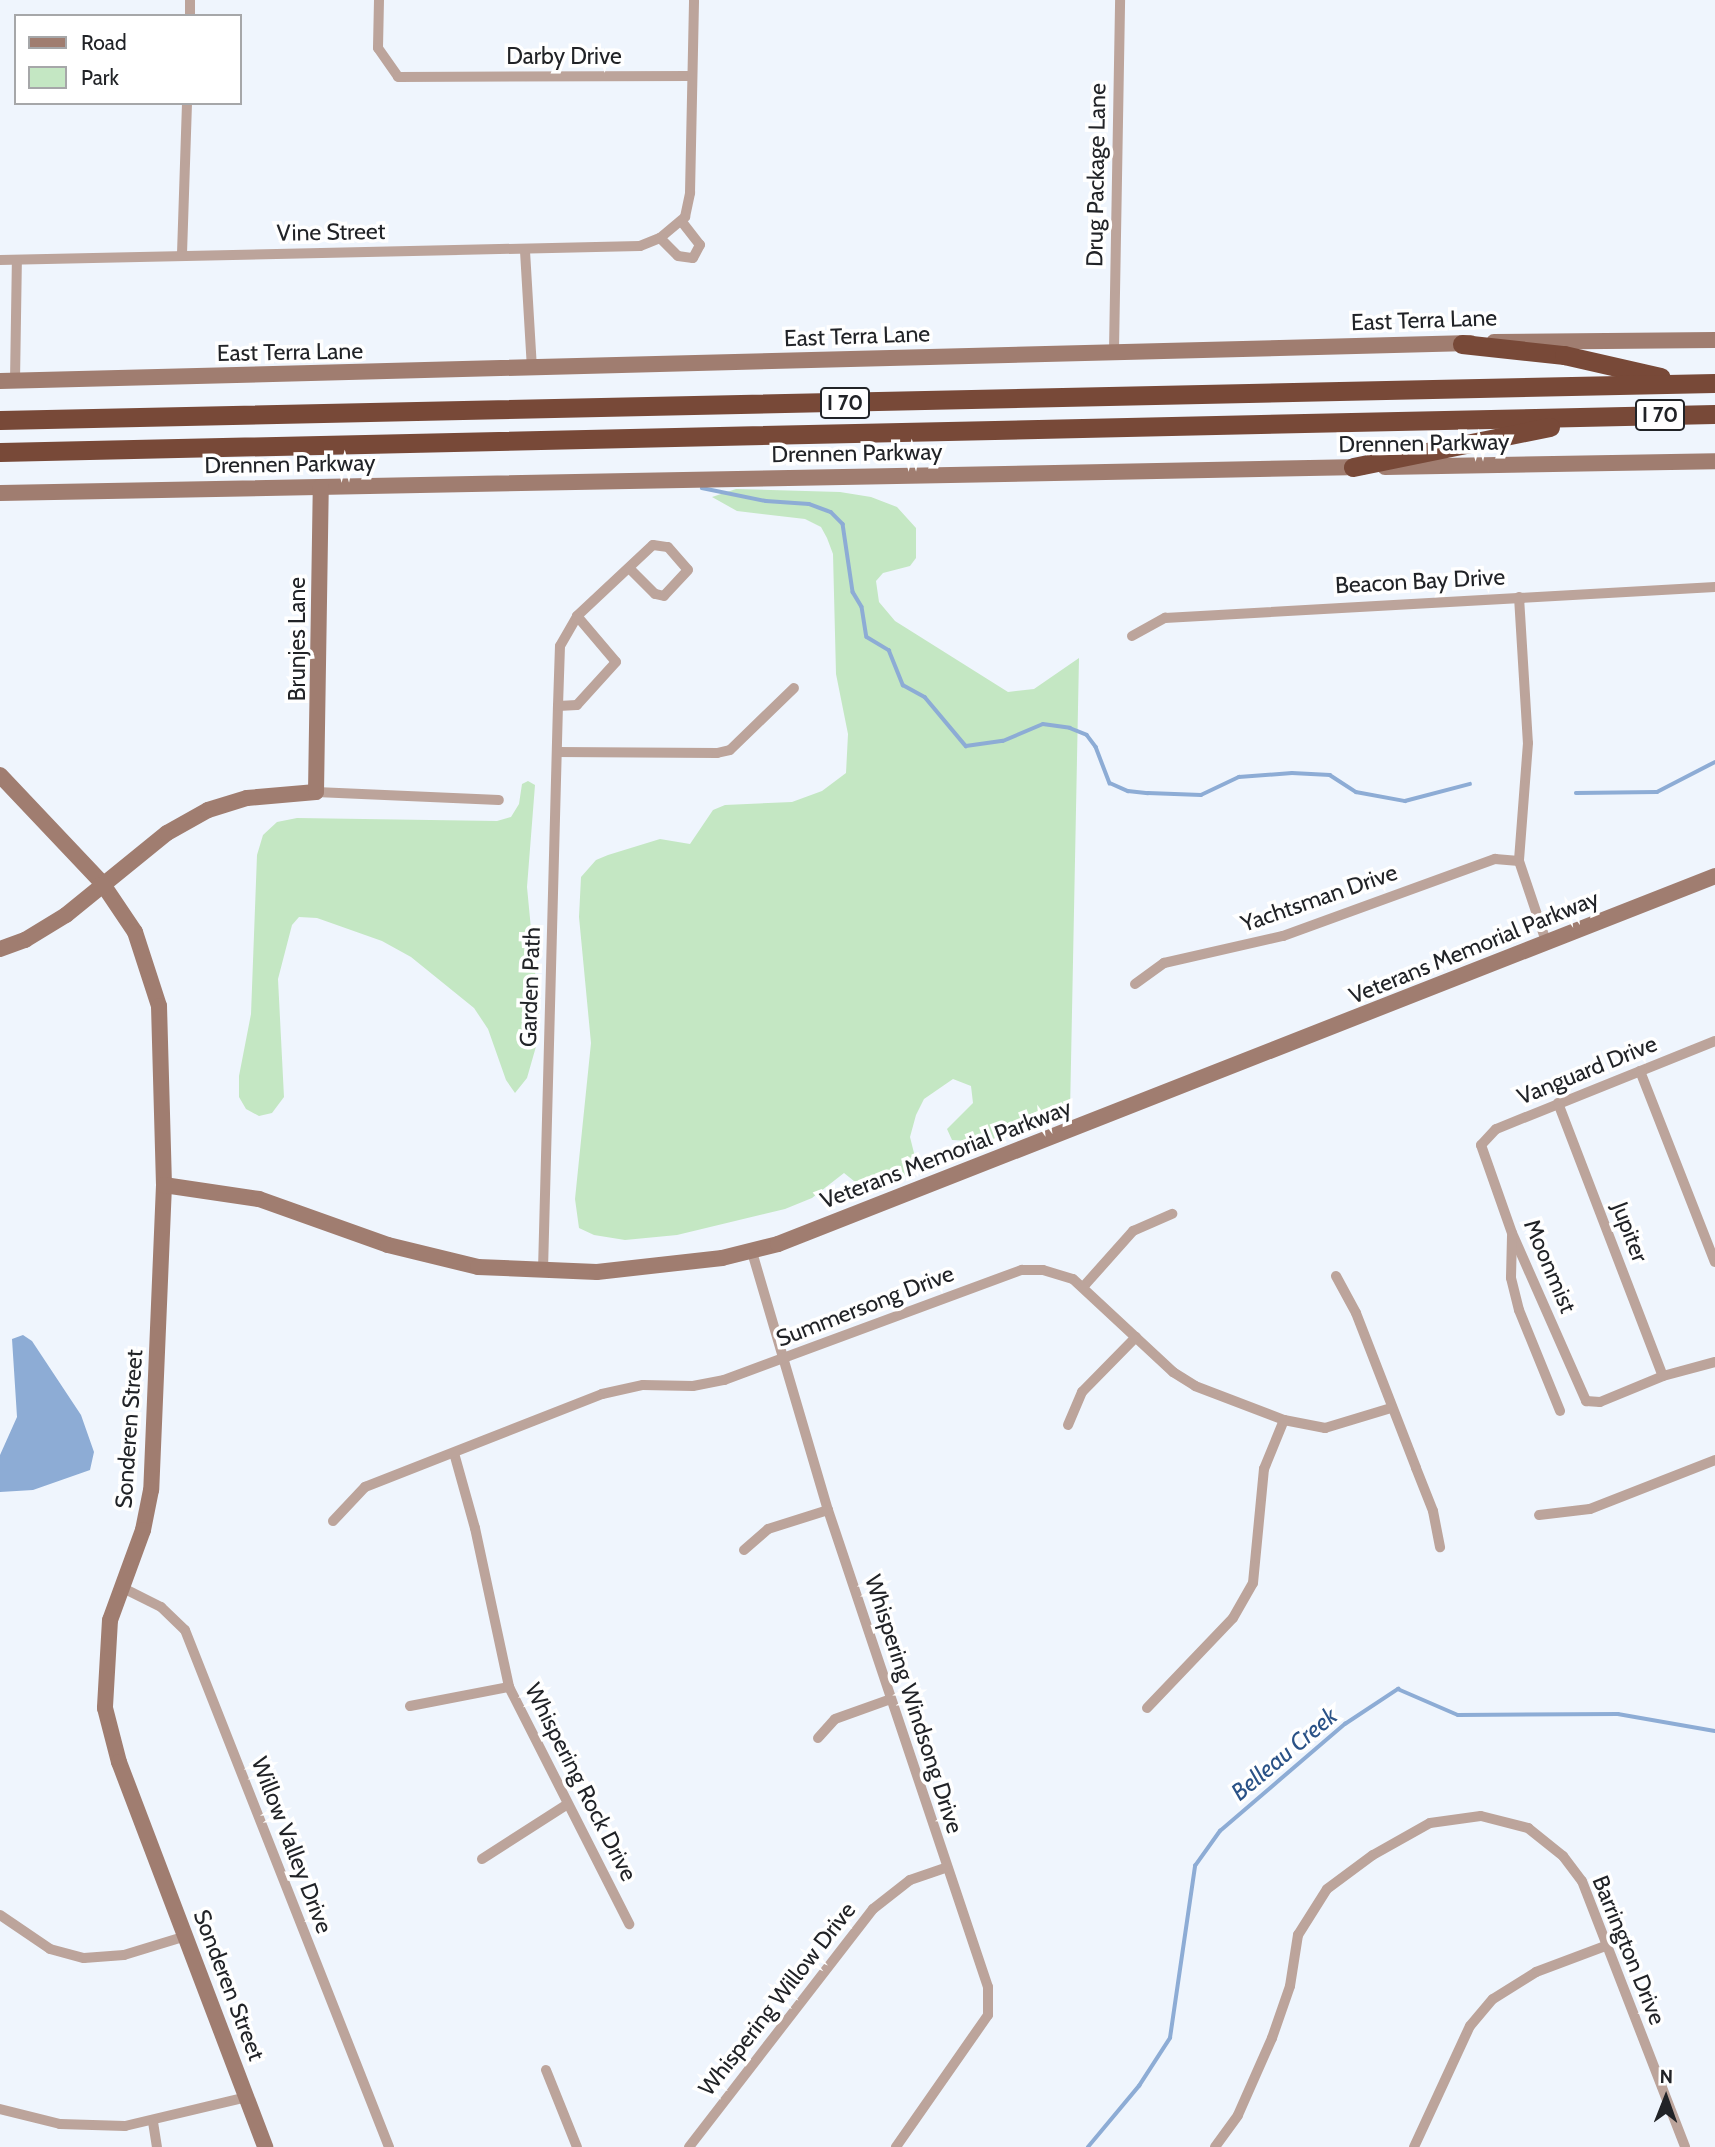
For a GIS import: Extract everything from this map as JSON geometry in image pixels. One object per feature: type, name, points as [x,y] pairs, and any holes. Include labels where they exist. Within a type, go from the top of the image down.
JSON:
[{"type":"highway","points":[[1462,344],[1564,355],[1689,383]]},
{"type":"highway","name":"I 70","points":[[0,420],[1715,383]]},
{"type":"highway","name":"I 70","points":[[0,452],[1715,414]]},
{"type":"highway","points":[[1353,467],[1606,417]]},
{"type":"street","name":"Darby Drive","points":[[379,0],[378,48],[398,77],[691,76]]},
{"type":"street","points":[[660,238],[678,256],[693,258],[700,245],[682,222],[690,193],[694,0]]},
{"type":"street","name":"Drug Package Lane","points":[[1114,350],[1120,0]]},
{"type":"street","points":[[183,254],[187,105]]},
{"type":"street","name":"Vine Street","points":[[0,260],[183,254],[525,251],[640,246],[660,238],[682,222]]},
{"type":"street","points":[[525,251],[532,369]]},
{"type":"street","points":[[7,381],[17,260]]},
{"type":"street","name":"East Terra Lane","points":[[7,381],[532,369],[1114,350],[1715,341]]},
{"type":"street","name":"Drennen Parkway","points":[[0,493],[1715,461]]},
{"type":"street","name":"Brunjes Lane","points":[[316,792],[321,486]]},
{"type":"street","name":"Garden Path","points":[[543,1270],[560,646],[577,616],[653,545],[668,547],[688,570],[664,596],[655,594],[630,569]]},
{"type":"street","name":"Beacon Bay Drive","points":[[1132,636],[1165,618],[1715,587]]},
{"type":"street","points":[[1519,597],[1527,705],[1525,800],[1519,862],[1546,941]]},
{"type":"street","points":[[558,706],[577,705],[616,662],[577,616]]},
{"type":"street","points":[[557,752],[717,754],[730,750],[794,688]]},
{"type":"street","name":"Sonderen Street","points":[[0,775],[102,883],[135,932],[159,1006],[164,1185],[149,1511],[121,1587],[105,1659],[105,1707],[118,1762],[265,2147]]},
{"type":"street","points":[[0,949],[66,915],[102,883],[167,833],[208,810],[247,798],[316,792],[499,800]]},
{"type":"street","name":"Yachtsman Drive","points":[[1135,984],[1164,963],[1283,936],[1496,859],[1519,862]]},
{"type":"street","name":"Veterans Memorial Parkway","points":[[164,1185],[259,1199],[388,1245],[453,1262],[543,1270],[651,1269],[752,1252],[1715,876]]},
{"type":"street","name":"Vanguard Drive","points":[[1481,1146],[1496,1129],[1715,1041]]},
{"type":"street","points":[[1640,1071],[1715,1262]]},
{"type":"street","name":"Jupiter","points":[[1558,1103],[1663,1376]]},
{"type":"street","name":"Moonmist","points":[[1481,1146],[1512,1233],[1586,1401],[1600,1402],[1663,1376]]},
{"type":"street","points":[[1084,1286],[1133,1231],[1172,1213]]},
{"type":"street","points":[[1512,1233],[1511,1278],[1519,1310],[1560,1411]]},
{"type":"street","name":"Whispering Windsong Drive","points":[[752,1252],[828,1510],[945,1868],[988,1987],[988,2015],[896,2147]]},
{"type":"street","name":"Summersong Drive","points":[[333,1521],[365,1487],[602,1394],[643,1385],[724,1380],[786,1360],[1022,1270],[1052,1272],[1084,1286],[1172,1372],[1195,1386],[1284,1420],[1325,1429],[1391,1408]]},
{"type":"street","points":[[1336,1276],[1356,1313],[1433,1511],[1440,1547]]},
{"type":"street","points":[[1068,1425],[1082,1392],[1136,1337]]},
{"type":"street","points":[[1663,1376],[1715,1362]]},
{"type":"street","points":[[1147,1708],[1233,1618],[1253,1583],[1264,1469],[1284,1420]]},
{"type":"street","name":"Whispering Rock Drive","points":[[454,1452],[475,1528],[509,1687],[528,1719],[566,1805],[629,1924]]},
{"type":"street","points":[[1539,1515],[1590,1509],[1715,1460]]},
{"type":"street","points":[[744,1550],[768,1529],[828,1510]]},
{"type":"street","name":"Willow Valley Drive","points":[[121,1587],[161,1607],[185,1630],[390,2147]]},
{"type":"street","points":[[410,1706],[509,1687]]},
{"type":"street","points":[[818,1738],[835,1719],[891,1699]]},
{"type":"street","points":[[482,1859],[566,1805]]},
{"type":"street","name":"Barrington Drive","points":[[1215,2147],[1238,2115],[1268,2049],[1290,1986],[1298,1935],[1327,1889],[1373,1855],[1430,1823],[1481,1816],[1528,1828],[1563,1856],[1582,1881],[1685,2147]]},
{"type":"street","name":"Whispering Willow Drive","points":[[689,2147],[873,1909],[910,1880],[945,1868]]},
{"type":"street","points":[[0,1915],[50,1949],[84,1958],[124,1955],[186,1936]]},
{"type":"street","points":[[1414,2147],[1470,2026],[1493,1999],[1536,1972],[1605,1946]]},
{"type":"street","points":[[546,2070],[577,2147]]},
{"type":"street","points":[[0,2109],[97,2127],[153,2122],[247,2098]]},
{"type":"street","points":[[153,2122],[157,2147]]},
{"type":"green space","points":[[736,489],[840,492],[871,497],[897,507],[916,528],[916,558],[910,566],[883,573],[876,581],[879,602],[895,621],[1008,692],[1034,689],[1079,658],[1070,1113],[986,1142],[952,1140],[947,1129],[973,1103],[971,1086],[953,1079],[924,1099],[916,1115],[910,1137],[918,1169],[905,1177],[859,1185],[844,1173],[812,1198],[785,1209],[677,1235],[625,1240],[594,1235],[579,1228],[575,1199],[591,1043],[579,917],[581,877],[596,860],[660,839],[690,844],[713,810],[725,805],[792,802],[822,791],[846,773],[848,734],[836,674],[833,554],[827,538],[821,527],[805,519],[737,511],[712,497]]},
{"type":"green space","points":[[528,781],[535,785],[527,887],[539,1013],[537,1043],[527,1078],[515,1093],[506,1080],[488,1029],[474,1008],[411,957],[382,941],[317,918],[299,917],[292,925],[278,979],[284,1097],[272,1113],[259,1116],[246,1109],[239,1097],[239,1076],[251,1014],[257,855],[263,835],[277,822],[297,818],[497,821],[511,817],[519,804],[522,784]]},
{"type":"water","points":[[23,1335],[32,1341],[81,1415],[94,1452],[90,1470],[33,1490],[0,1492],[0,1455],[17,1417],[12,1339]]},
{"type":"waterway","points":[[702,488],[766,501],[809,504],[831,512],[843,524],[853,592],[862,607],[867,637],[889,650],[903,685],[925,697],[966,746],[1003,741],[1043,724],[1070,728],[1087,735],[1096,747],[1110,783],[1128,791],[1148,793],[1201,795],[1239,777],[1292,773],[1330,775],[1356,792],[1405,801],[1470,784]]},
{"type":"waterway","points":[[1576,793],[1657,792],[1715,762]]},
{"type":"waterway","name":"Belleau Creek","points":[[1088,2147],[1139,2086],[1170,2038],[1195,1866],[1220,1831],[1345,1724],[1398,1689],[1458,1715],[1618,1714],[1715,1731]]}]
